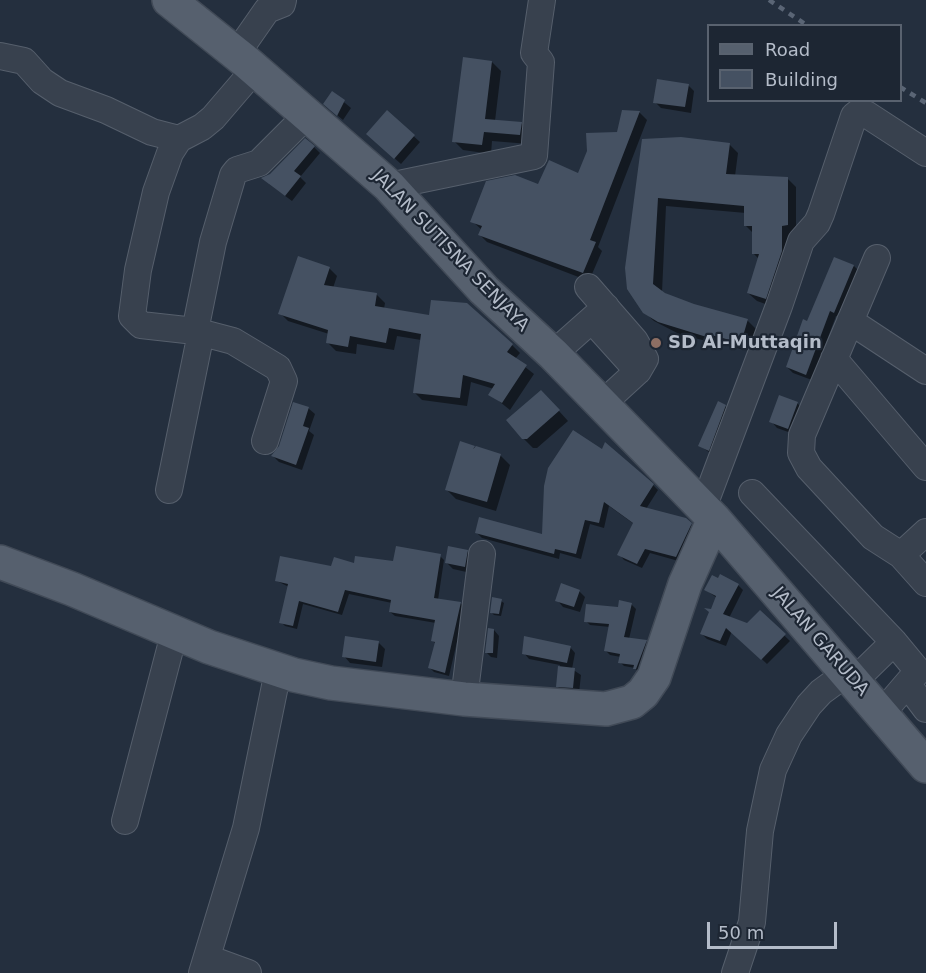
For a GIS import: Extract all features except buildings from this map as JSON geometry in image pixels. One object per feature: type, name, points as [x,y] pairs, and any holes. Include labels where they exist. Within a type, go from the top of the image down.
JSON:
[{"type":"main road","name":"JALAN SUTISNA SENJAYA","points":[[169,0],[246,61],[389,186],[484,290],[553,354],[708,514]]},
{"type":"main road","name":"JALAN GARUDA","points":[[708,514],[926,766]]},
{"type":"main road","points":[[0,562],[72,589],[174,634],[278,671],[331,683],[464,699],[606,709],[618,707],[639,697],[660,667],[708,514]]},
{"type":"street","points":[[265,441],[284,383],[282,372],[243,344],[198,332],[141,325],[133,320],[131,311],[156,192],[167,161],[179,139],[202,127],[213,118],[246,61],[267,10],[282,4],[283,0]]},
{"type":"street","points":[[389,186],[534,156],[541,62],[534,53],[542,0]]},
{"type":"street","points":[[0,56],[24,61],[42,81],[60,93],[106,110],[152,132],[179,139]]},
{"type":"street","points":[[708,514],[801,241],[817,223],[821,214],[854,116],[859,112],[866,114],[926,153]]},
{"type":"street","points":[[169,490],[213,242],[233,175],[237,170],[251,167],[266,157],[308,114]]},
{"type":"street","points":[[877,258],[802,435],[803,458],[809,468],[873,537],[901,555],[926,584]]},
{"type":"street","points":[[588,286],[599,314],[643,351],[645,361],[638,371],[603,405]]},
{"type":"street","points":[[553,354],[599,314]]},
{"type":"street","points":[[850,321],[926,371]]},
{"type":"street","points":[[834,358],[926,467]]},
{"type":"street","points":[[752,493],[894,642],[918,671],[882,713]]},
{"type":"street","points":[[901,555],[926,532]]},
{"type":"street","points":[[464,699],[482,554]]},
{"type":"street","points":[[124,821],[174,634]]},
{"type":"street","points":[[735,973],[749,933],[760,831],[776,763],[809,705],[821,692],[851,677],[894,642]]},
{"type":"street","points":[[248,973],[205,965],[246,828],[278,671]]},
{"type":"street","points":[[908,685],[926,709]]},
{"type":"railway","points":[[769,0],[805,24]]},
{"type":"railway","points":[[902,88],[926,103]]},
{"type":"place","name":"SD Al-Muttaqin","points":[[656,343]]}]
